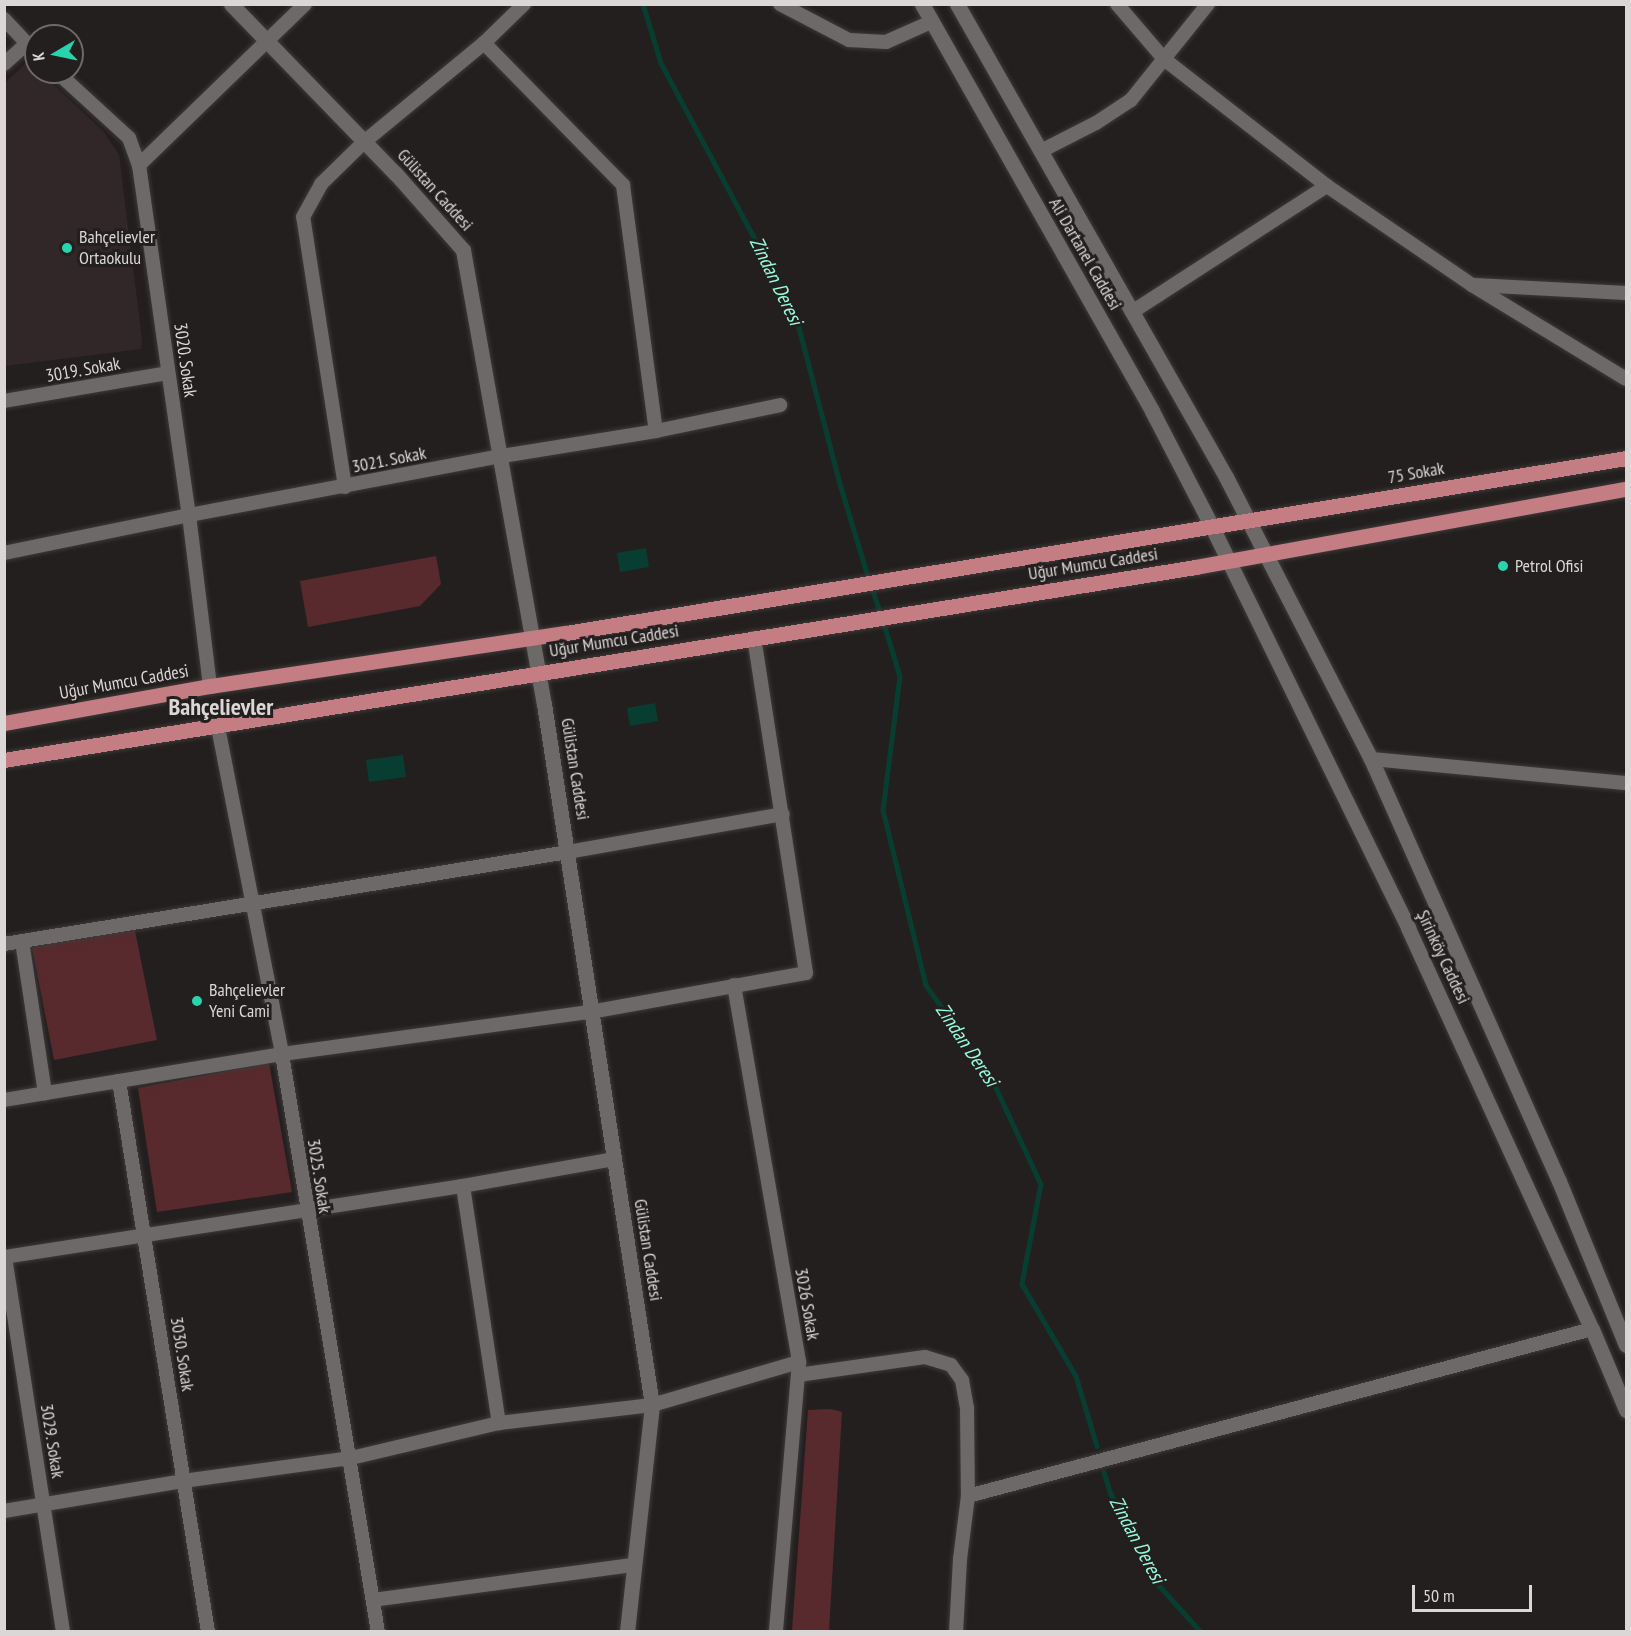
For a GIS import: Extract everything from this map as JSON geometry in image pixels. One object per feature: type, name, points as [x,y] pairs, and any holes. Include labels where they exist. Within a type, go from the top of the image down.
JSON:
[{"type":"main road","name":"Gülistan Caddesi","points":[[231,4],[364,142],[463,250],[502,456],[539,672],[652,1405],[627,1632]]},
{"type":"main road","name":"Ali Dartanel Caddesi","points":[[922,4],[1152,411],[1211,525]]},
{"type":"main road","name":"Ali Dartanel Caddesi","points":[[957,4],[1248,521]]},
{"type":"main road","name":"75 Sokak","points":[[1211,525],[1248,521],[1626,458]]},
{"type":"main road","points":[[1229,562],[1626,489]]},
{"type":"main road","name":"Şirinköy Caddesi","points":[[1248,521],[1268,555],[1371,759],[1559,1181],[1626,1346]]},
{"type":"main road","name":"Şirinköy Caddesi","points":[[1211,525],[1408,928],[1592,1329],[1626,1410]]},
{"type":"main road","name":"Uğur Mumcu Caddesi","points":[[4,723],[210,686],[533,637],[1211,525]]},
{"type":"main road","name":"Uğur Mumcu Caddesi","points":[[4,760],[218,728],[539,672],[1229,562]]},
{"type":"street","points":[[139,165],[305,4]]},
{"type":"street","points":[[345,487],[303,217],[321,184],[364,142],[484,43],[524,4]]},
{"type":"street","points":[[780,4],[849,40],[886,42],[931,22]]},
{"type":"street","points":[[1118,4],[1164,59],[1327,186],[1472,285],[1626,379]]},
{"type":"street","points":[[1041,151],[1096,123],[1131,100],[1208,4]]},
{"type":"street","points":[[4,19],[24,40]]},
{"type":"street","points":[[484,43],[623,185],[656,431]]},
{"type":"street","points":[[4,64],[24,52]]},
{"type":"street","name":"3020. Sokak","points":[[70,84],[129,138],[139,165],[189,514],[210,686]]},
{"type":"street","points":[[1132,312],[1327,186]]},
{"type":"street","points":[[1472,285],[1626,292]]},
{"type":"street","name":"3019. Sokak","points":[[4,401],[168,373]]},
{"type":"street","name":"3021. Sokak","points":[[4,553],[189,514],[345,487],[502,456],[656,431],[780,405]]},
{"type":"street","points":[[4,1100],[282,1054],[590,1012],[806,973],[754,638]]},
{"type":"street","name":"3025. Sokak","points":[[218,728],[282,1054],[306,1210],[351,1458],[378,1632]]},
{"type":"street","points":[[1371,759],[1626,783]]},
{"type":"street","points":[[4,944],[568,852],[783,814]]},
{"type":"street","points":[[22,941],[45,1093]]},
{"type":"street","name":"3026 Sokak","points":[[734,985],[799,1368],[776,1632]]},
{"type":"street","name":"3030. Sokak","points":[[118,1081],[145,1234],[208,1632]]},
{"type":"street","points":[[5,1257],[463,1186],[614,1159]]},
{"type":"street","points":[[463,1186],[499,1423]]},
{"type":"street","name":"3029. Sokak","points":[[5,1257],[63,1632]]},
{"type":"street","points":[[968,1496],[1592,1329]]},
{"type":"street","points":[[4,1511],[183,1481],[351,1458],[499,1423],[652,1405],[799,1368],[925,1357],[951,1365],[962,1380],[967,1407],[968,1496],[960,1560],[956,1632]]},
{"type":"street","points":[[374,1600],[633,1565]]},
{"type":"shaded area","name":"Bahçelievler Ortaokulu","points":[[24,65],[24,84],[53,84],[104,132],[119,155],[142,340],[141,349],[5,366],[5,83]]},
{"type":"shaded area","points":[[646,548],[649,567],[620,572],[617,553]]},
{"type":"shaded area","points":[[436,556],[441,584],[420,606],[308,627],[300,581]]},
{"type":"shaded area","points":[[655,703],[658,721],[630,726],[627,708]]},
{"type":"shaded area","points":[[403,755],[406,777],[369,782],[366,760]]},
{"type":"shaded area","points":[[134,926],[157,1040],[54,1060],[32,947]]},
{"type":"shaded area","points":[[269,1063],[292,1192],[157,1212],[138,1088]]},
{"type":"shaded area","points":[[831,1409],[842,1412],[829,1631],[792,1631],[808,1410]]},
{"type":"waterway","name":"Zindan Deresi","points":[[643,4],[661,63],[796,316],[841,487],[867,573]]},
{"type":"waterway","name":"Zindan Deresi","points":[[873,591],[879,608]]},
{"type":"waterway","name":"Zindan Deresi","points":[[885,627],[900,676],[883,810],[926,985],[991,1077],[1041,1184],[1022,1284],[1076,1376],[1097,1446]]},
{"type":"waterway","name":"Zindan Deresi","points":[[1104,1472],[1110,1492],[1157,1583],[1201,1632]]},
{"type":"place","name":"Bahçelievler Ortaokulu","points":[[67,248]]},
{"type":"place","name":"Petrol Ofisi","points":[[1503,566]]},
{"type":"place","name":"Bahçelievler Yeni Cami","points":[[197,1001]]},
{"type":"district","name":"Bahçelievler","points":[[221,707]]}]
